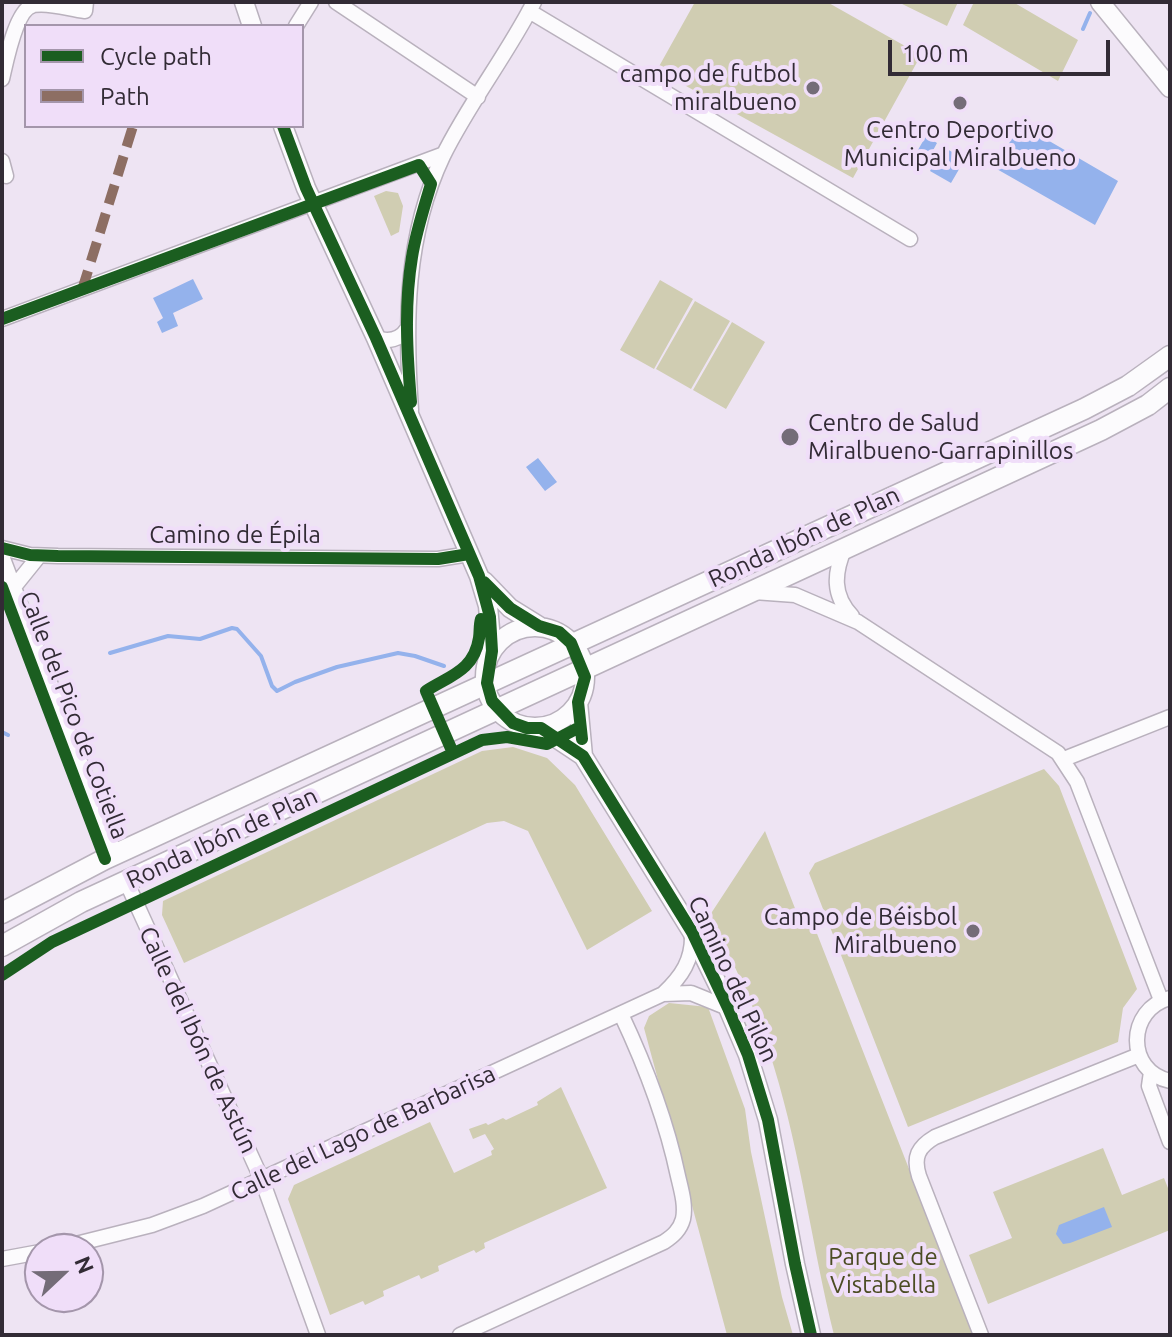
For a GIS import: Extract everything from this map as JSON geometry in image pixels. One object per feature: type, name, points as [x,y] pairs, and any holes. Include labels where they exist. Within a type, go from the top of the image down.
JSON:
[{"type":"main road","name":"Ronda Ibón de Plan","points":[[2,913],[115,854],[1084,409],[1128,386],[1170,356]]},
{"type":"main road","name":"Ronda Ibón de Plan","points":[[2,946],[54,915],[126,881],[1101,430],[1148,405],[1170,388]]},
{"type":"street","points":[[2,79],[19,20],[25,10],[40,5],[85,11],[86,2]]},
{"type":"street","points":[[244,2],[251,24]]},
{"type":"street","points":[[297,24],[311,2]]},
{"type":"street","points":[[336,2],[478,97]]},
{"type":"street","points":[[1100,2],[1170,88]]},
{"type":"street","points":[[412,418],[407,329],[412,258],[431,184],[444,154],[531,7],[910,239]]},
{"type":"street","points":[[284,128],[313,204],[412,418],[479,576],[488,606],[492,651],[487,683],[498,709]]},
{"type":"street","points":[[2,319],[444,154]]},
{"type":"street","points":[[2,161],[6,176]]},
{"type":"street","points":[[419,165],[431,184]]},
{"type":"street","points":[[376,338],[392,340],[407,329]]},
{"type":"street","points":[[845,547],[835,585],[842,605],[858,622]]},
{"type":"street","name":"Camino de Épila","points":[[2,548],[39,556],[438,559],[469,554]]},
{"type":"street","name":"Calle del Pico de Cotiella","points":[[2,556],[115,854]]},
{"type":"street","points":[[14,587],[39,556]]},
{"type":"street","points":[[479,576],[504,602],[539,626],[559,632],[571,643],[584,670]]},
{"type":"street","points":[[749,592],[795,595],[858,622],[1052,747],[1064,759],[1077,782],[1166,999],[1142,1017],[1136,1042],[1139,1055],[1151,1072],[1170,1081]]},
{"type":"street","points":[[492,651],[501,639],[539,626]]},
{"type":"street","name":"Camino del Pilón","points":[[583,756],[578,702],[584,685],[584,670]]},
{"type":"street","points":[[541,728],[566,718],[578,702]]},
{"type":"street","name":"Camino del Pilón","points":[[498,709],[513,723],[527,728],[541,728],[583,756],[692,932],[748,1055],[768,1120],[811,1335]]},
{"type":"street","points":[[1064,759],[1170,717]]},
{"type":"street","name":"Calle del Ibón de Astún","points":[[126,881],[262,1180],[318,1335]]},
{"type":"street","name":"Calle del Lago de Barbarisa","points":[[104,1237],[152,1225],[262,1180],[663,994],[683,974],[691,954],[692,932]]},
{"type":"street","points":[[663,994],[691,993],[728,1008]]},
{"type":"street","points":[[460,1335],[664,1242],[681,1225],[684,1211],[671,1142],[653,1088],[621,1014]]},
{"type":"street","points":[[981,1335],[919,1176],[917,1153],[935,1137],[1139,1055]]},
{"type":"street","points":[[1151,1072],[1149,1086],[1170,1142]]},
{"type":"street","points":[[2,1259],[24,1255]]},
{"type":"green space","points":[[695,2],[827,2],[921,55],[853,178],[657,70]]},
{"type":"green space","points":[[898,2],[958,2],[947,26]]},
{"type":"green space","points":[[974,2],[1013,2],[1078,40],[1058,81],[963,25]]},
{"type":"green space","points":[[386,191],[398,193],[403,206],[399,232],[391,236],[374,196]]},
{"type":"green space","points":[[660,280],[693,299],[654,369],[620,350]]},
{"type":"green space","points":[[695,301],[730,321],[691,389],[656,369]]},
{"type":"green space","points":[[732,322],[765,342],[726,409],[693,390]]},
{"type":"green space","points":[[513,747],[547,758],[575,785],[652,911],[587,950],[528,831],[504,821],[487,823],[184,963],[162,915],[163,901],[482,751]]},
{"type":"green space","name":"Campo de Béisbol Miralbueno","points":[[1044,769],[1059,786],[1137,989],[1123,1008],[1118,1042],[908,1127],[809,873],[815,863]]},
{"type":"green space","name":"Parque de Vistabella","points":[[765,831],[803,929],[814,926],[974,1335],[834,1335],[792,1133],[774,1067],[737,971],[710,915]]},
{"type":"green space","name":"Parque de Vistabella","points":[[669,1003],[708,1007],[745,1109],[751,1152],[793,1335],[727,1335],[644,1028],[649,1016]]},
{"type":"green space","points":[[561,1087],[607,1188],[484,1243],[485,1248],[476,1253],[474,1250],[438,1266],[439,1271],[421,1279],[419,1275],[383,1291],[384,1296],[365,1305],[363,1301],[330,1315],[288,1199],[294,1185],[430,1122],[454,1173],[492,1155],[494,1149],[485,1134],[473,1139],[469,1129],[503,1118],[506,1120],[538,1105],[537,1102]]},
{"type":"green space","points":[[1103,1148],[1122,1195],[1164,1178],[1170,1193],[1170,1230],[988,1304],[969,1255],[1012,1238],[993,1192]]},
{"type":"water","points":[[1020,124],[1118,181],[1095,225],[995,168]]},
{"type":"water","points":[[926,136],[937,143],[923,169],[911,162]]},
{"type":"water","points":[[943,147],[965,159],[951,183],[930,171]]},
{"type":"water","points":[[193,279],[203,299],[173,313],[178,326],[162,333],[157,322],[163,318],[153,298]]},
{"type":"water","points":[[538,458],[557,482],[545,491],[526,467]]},
{"type":"water","points":[[1104,1207],[1112,1227],[1063,1244],[1056,1234],[1059,1225]]},
{"type":"waterway","points":[[1083,29],[1090,13]]},
{"type":"waterway","points":[[110,653],[168,636],[200,639],[237,629],[261,656],[272,686],[277,691],[337,667],[398,653],[444,666]]},
{"type":"waterway","points":[[2,732],[8,735]]},
{"type":"marked path","points":[[82,290],[132,128]]},
{"type":"cycle path","points":[[284,128],[306,188],[376,338],[479,576],[490,617],[492,651],[487,683],[492,701],[513,723],[527,728],[541,728],[583,756],[692,932],[728,1008],[748,1055],[768,1120],[811,1335]]},
{"type":"cycle path","points":[[2,319],[419,165],[431,184],[409,275],[407,330],[411,402]]},
{"type":"cycle path","points":[[2,548],[30,555],[58,556],[438,559],[469,554]]},
{"type":"cycle path","points":[[484,582],[510,608],[539,626],[559,632],[571,643],[585,677],[578,702],[582,739]]},
{"type":"cycle path","points":[[2,587],[105,859]]},
{"type":"cycle path","points":[[453,753],[426,691],[459,671],[472,658],[481,619]]},
{"type":"cycle path","points":[[2,975],[52,942],[482,740],[507,737],[547,744],[580,727]]},
{"type":"place","name":"campo de futbol miralbueno","points":[[813,88]]},
{"type":"place","name":"Centro Deportivo Municipal Miralbueno","points":[[960,103]]},
{"type":"place","name":"Centro de Salud Miralbueno-Garrapinillos","points":[[790,437]]},
{"type":"place","name":"Campo de Béisbol Miralbueno","points":[[973,931]]}]
